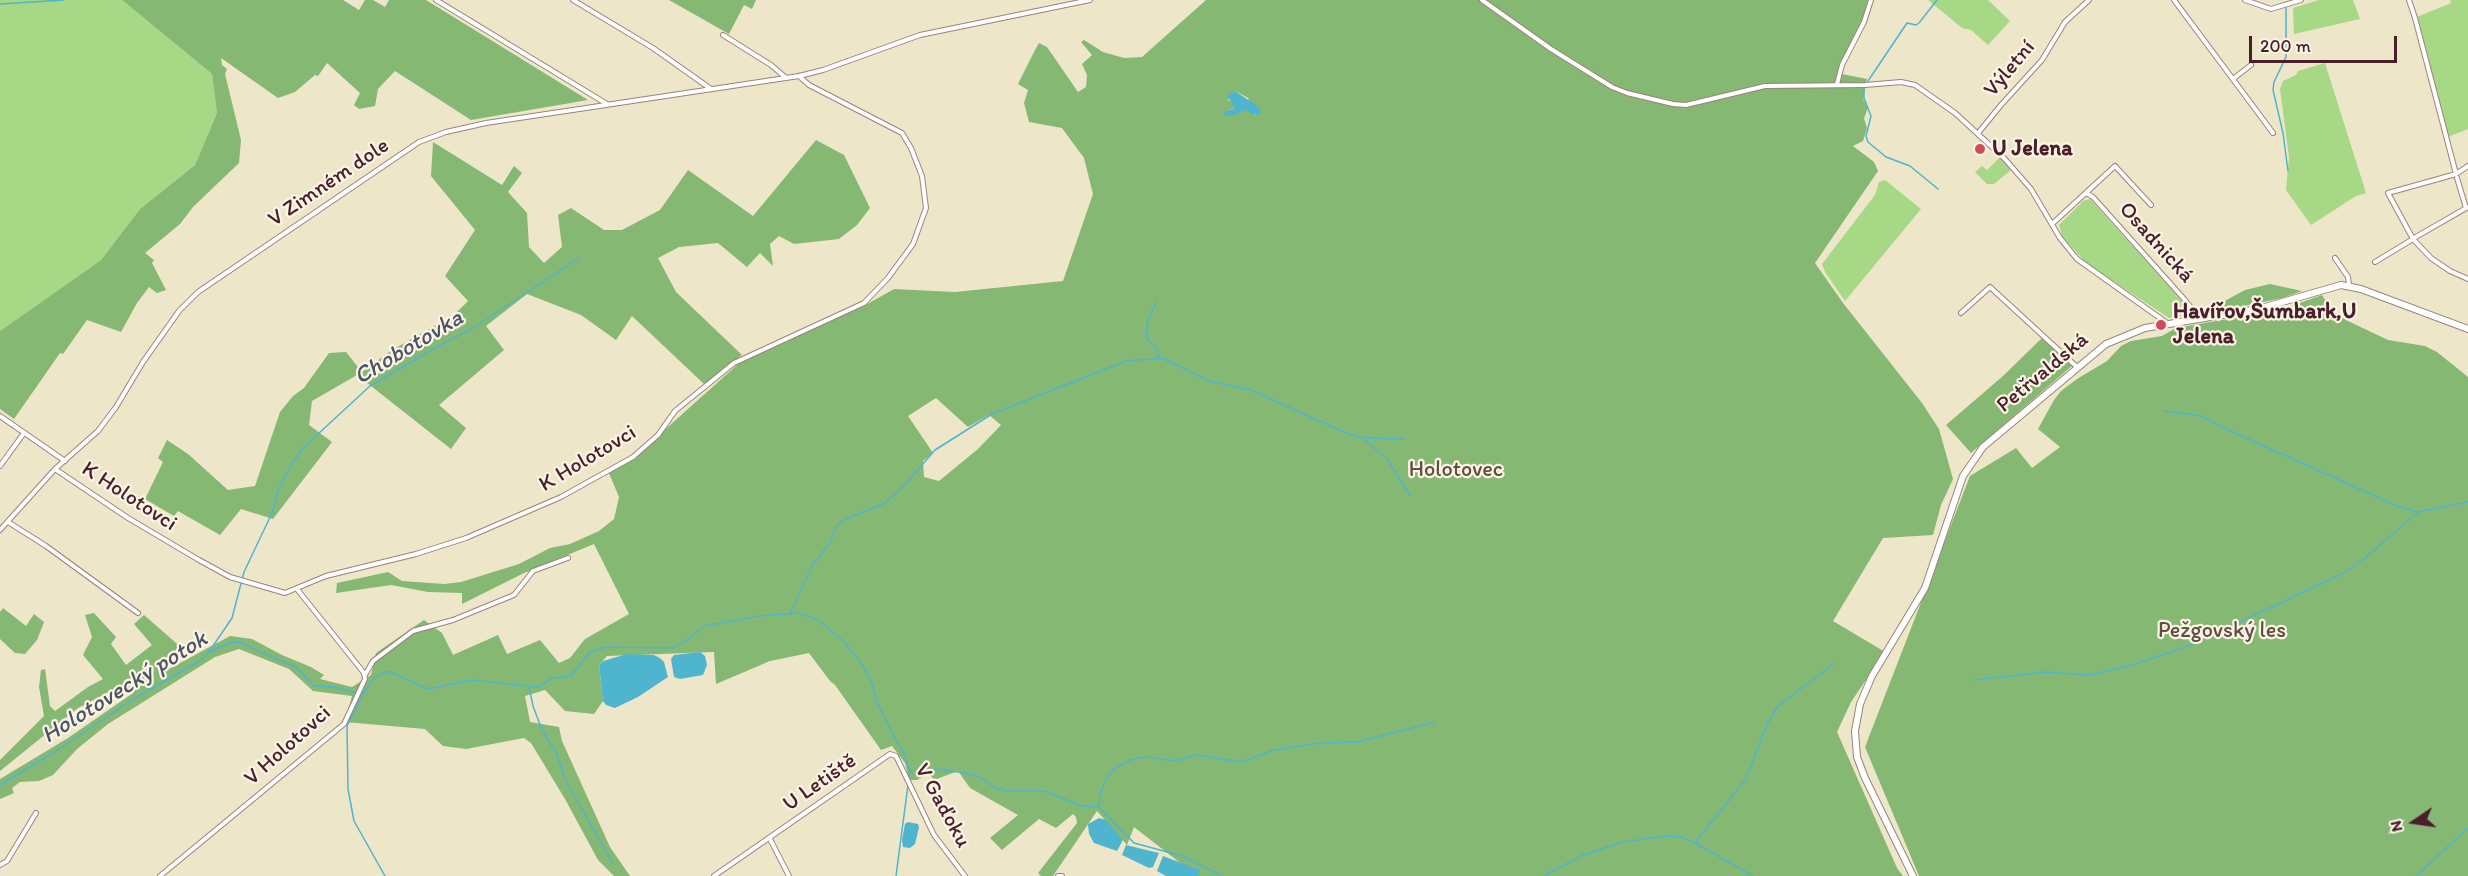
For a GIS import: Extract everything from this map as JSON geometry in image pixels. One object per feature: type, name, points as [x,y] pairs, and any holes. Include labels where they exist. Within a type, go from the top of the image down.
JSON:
[{"type":"street","points":[[436,0],[608,105]]},
{"type":"street","points":[[573,0],[653,48],[711,89]]},
{"type":"street","points":[[1072,0],[1077,3]]},
{"type":"street","name":"V Zimném dole","points":[[0,530],[55,469],[99,431],[178,311],[198,292],[419,142],[446,132],[799,76],[823,70],[920,34],[1090,0]]},
{"type":"street","points":[[1482,0],[1551,49],[1612,87],[1673,104],[1686,105],[1765,86],[1837,84],[1865,86],[1901,82],[1915,85],[1979,132],[2031,189],[2068,250],[2082,263],[2158,315],[2167,324]]},
{"type":"street","points":[[1837,84],[1842,65],[1864,22],[1871,0]]},
{"type":"street","name":"Výletní","points":[[1979,132],[2042,60],[2065,22],[2089,0]]},
{"type":"street","points":[[2174,0],[2273,133]]},
{"type":"street","points":[[2245,0],[2271,9],[2301,0]]},
{"type":"street","points":[[2374,262],[2467,208],[2409,0]]},
{"type":"street","points":[[723,35],[771,65],[785,78]]},
{"type":"street","points":[[2233,79],[2251,65]]},
{"type":"street","name":"K Holotovci","points":[[55,469],[128,518],[230,577],[285,593],[326,576],[416,554],[466,538],[561,497],[633,457],[658,435],[675,411],[734,363],[864,303],[888,278],[913,244],[926,208],[922,176],[911,148],[902,133],[809,85],[799,76]]},
{"type":"street","points":[[2468,165],[2457,176],[2388,193],[2414,239],[2431,258],[2450,271],[2468,279]]},
{"type":"street","name":"Osadnická","points":[[2052,224],[2115,166],[2151,206]]},
{"type":"street","name":"Osadnická","points":[[2086,193],[2093,197],[2185,300],[2196,314],[2197,320]]},
{"type":"street","points":[[2335,258],[2348,277],[2350,287]]},
{"type":"street","name":"Petřvaldská","points":[[1913,876],[1865,778],[1857,757],[1855,731],[1860,704],[1872,676],[1925,588],[1963,476],[1983,447],[2106,344],[2145,328],[2292,301],[2326,288],[2341,285],[2361,289],[2468,329]]},
{"type":"street","points":[[1962,313],[1989,287],[2077,367]]},
{"type":"street","points":[[0,416],[65,461]]},
{"type":"street","points":[[0,466],[24,433]]},
{"type":"street","points":[[8,522],[46,546],[138,613]]},
{"type":"street","points":[[297,589],[346,648],[364,676],[373,662],[413,631],[453,620],[513,595],[533,571],[568,558]]},
{"type":"street","name":"V Holotovci","points":[[160,876],[344,724],[365,679],[364,676]]},
{"type":"street","name":"U Letiště","points":[[714,876],[890,754]]},
{"type":"street","name":"V Gaďoku","points":[[890,754],[896,756],[934,835],[965,876]]},
{"type":"street","points":[[0,865],[7,861],[36,813]]},
{"type":"street","name":"U Letiště","points":[[770,839],[789,876]]},
{"type":"green space","points":[[0,0],[122,0],[212,74],[217,113],[195,165],[140,209],[101,260],[0,331]]},
{"type":"green space","points":[[122,0],[343,0],[359,10],[365,0],[373,0],[385,7],[389,0],[426,0],[588,100],[471,120],[395,71],[378,89],[375,106],[359,109],[354,105],[360,93],[327,63],[318,76],[315,75],[295,92],[278,98],[221,58],[222,65],[227,69],[225,74],[241,140],[239,163],[193,207],[180,224],[145,253],[154,260],[152,263],[166,290],[157,293],[149,287],[121,332],[87,320],[63,354],[60,353],[14,419],[0,409],[0,331],[101,260],[140,209],[195,165],[217,113],[212,74]]},
{"type":"green space","points":[[669,0],[756,0],[752,9],[744,5],[729,34]]},
{"type":"green space","name":"Holotovec","points":[[1206,0],[1868,0],[1862,21],[1837,73],[1867,79],[1863,99],[1868,108],[1864,118],[1867,128],[1863,141],[1853,146],[1874,162],[1878,171],[1815,263],[1843,303],[1922,403],[1939,429],[1953,479],[1941,505],[1933,535],[1883,538],[1833,621],[1885,652],[1851,702],[1837,732],[1897,868],[1903,876],[1197,876],[1134,827],[1127,845],[1097,811],[1053,876],[1041,876],[1038,873],[1077,823],[1073,814],[1056,828],[1039,819],[1002,850],[990,838],[1018,815],[970,788],[958,771],[934,780],[929,773],[917,780],[909,780],[905,763],[892,746],[881,750],[835,685],[809,653],[770,661],[716,684],[714,652],[607,656],[599,665],[603,701],[594,714],[565,711],[545,690],[525,696],[530,722],[559,727],[562,741],[610,847],[630,876],[614,876],[598,860],[565,799],[531,743],[524,738],[466,749],[443,746],[425,729],[345,722],[352,696],[313,691],[289,669],[239,649],[215,657],[108,724],[77,749],[53,775],[39,781],[20,782],[12,788],[14,793],[0,799],[0,779],[68,738],[133,693],[122,685],[78,708],[0,771],[0,760],[44,716],[39,687],[41,670],[45,669],[50,706],[55,711],[103,679],[83,655],[92,637],[85,615],[94,613],[116,637],[111,644],[126,665],[152,645],[134,624],[144,615],[183,649],[161,661],[169,669],[230,636],[252,639],[311,667],[324,675],[320,679],[352,687],[371,675],[376,653],[424,620],[442,633],[453,655],[498,635],[507,654],[540,640],[559,663],[570,658],[585,639],[629,614],[594,544],[524,573],[462,604],[462,593],[428,592],[391,585],[336,593],[337,583],[388,572],[402,581],[444,584],[461,582],[519,564],[550,548],[570,544],[599,531],[614,519],[619,497],[609,473],[630,461],[747,356],[862,307],[894,289],[955,292],[1063,281],[1093,194],[1084,158],[1062,128],[1029,122],[1024,103],[1028,90],[1018,84],[1039,43],[1047,47],[1078,92],[1086,87],[1087,75],[1082,64],[1092,55],[1081,42],[1084,40],[1103,52],[1124,58],[1142,57]],"holes":[[[1235,91],[1248,98],[1256,116],[1246,109],[1228,110],[1235,108],[1235,104],[1228,100]],[[936,398],[968,427],[989,415],[1001,425],[978,449],[939,481],[924,477],[923,461],[933,453],[908,416]]]},
{"type":"green space","points":[[1928,0],[1988,0],[2010,21],[1988,45],[1971,30],[1962,28]]},
{"type":"green space","points":[[2319,0],[2353,0],[2360,19],[2294,34],[2293,8]]},
{"type":"green space","points":[[2450,0],[2468,0],[2468,129],[2448,137],[2417,17],[2451,3]]},
{"type":"green space","points":[[2325,63],[2366,193],[2356,196],[2311,225],[2286,190],[2289,157],[2280,89],[2283,81],[2296,75],[2298,71]]},
{"type":"green space","points":[[816,140],[844,155],[870,208],[857,225],[839,239],[794,244],[779,236],[770,244],[773,266],[760,253],[747,267],[718,243],[679,247],[658,258],[676,292],[742,355],[704,384],[632,316],[616,340],[581,315],[527,294],[486,326],[504,350],[439,405],[466,428],[451,449],[357,375],[312,401],[309,425],[332,442],[273,519],[241,509],[220,535],[178,511],[174,516],[145,499],[163,462],[158,458],[167,440],[188,454],[228,490],[255,486],[280,412],[293,396],[304,388],[329,353],[346,352],[362,372],[392,350],[454,315],[468,301],[445,276],[475,230],[431,176],[433,142],[502,185],[514,166],[522,173],[508,192],[527,213],[529,247],[544,263],[562,247],[558,215],[571,208],[604,230],[622,230],[660,210],[688,170],[753,216]]},
{"type":"green space","points":[[2000,157],[2011,170],[1994,184],[1987,184],[1975,172],[1982,166],[1987,170]]},
{"type":"green space","points":[[1885,180],[1921,209],[1845,301],[1822,264],[1875,195],[1879,182]]},
{"type":"green space","points":[[2090,199],[2182,301],[2189,310],[2189,315],[2169,318],[2086,263],[2062,236],[2059,225],[2083,201]]},
{"type":"green space","points":[[2270,284],[2302,291],[2282,298],[2210,313],[2208,310],[2245,290]]},
{"type":"green space","name":"Pežgovský les","points":[[2322,295],[2331,310],[2348,321],[2388,340],[2425,346],[2437,352],[2468,377],[2468,876],[1919,876],[1865,747],[1970,476],[2016,448],[2032,468],[2060,447],[2038,429],[2054,400],[2061,391],[2077,379],[2107,361],[2121,346],[2131,341],[2162,336],[2176,328],[2256,314],[2291,306]]},
{"type":"green space","points":[[2043,337],[2073,365],[1971,453],[1946,425],[2003,376]]},
{"type":"green space","points":[[3,608],[26,626],[34,614],[44,622],[37,640],[25,654],[15,653],[0,639],[0,612]]},
{"type":"water","points":[[1235,91],[1259,107],[1261,114],[1253,115],[1246,110],[1225,116],[1224,112],[1235,108],[1227,96]]},
{"type":"water","points":[[700,652],[705,656],[707,665],[703,675],[680,679],[674,677],[671,659],[674,655]]},
{"type":"water","points":[[627,654],[654,655],[660,658],[664,662],[668,677],[638,697],[615,708],[606,705],[603,701],[599,665],[603,661]]},
{"type":"water","points":[[1099,818],[1106,820],[1123,840],[1117,851],[1094,843],[1089,834],[1088,824]]},
{"type":"water","points":[[908,822],[918,824],[919,827],[915,844],[910,848],[903,847],[902,840],[905,824]]},
{"type":"water","points":[[1126,845],[1159,853],[1153,867],[1149,868],[1122,855]]},
{"type":"water","points":[[1163,856],[1200,870],[1199,876],[1166,876],[1157,871]]},
{"type":"waterway","points":[[0,4],[64,0]]},
{"type":"waterway","points":[[1868,81],[1907,23],[1916,25],[1919,23],[1937,0]]},
{"type":"waterway","points":[[2286,6],[2286,57],[2274,82],[2273,90],[2283,133],[2288,171]]},
{"type":"waterway","points":[[1864,88],[1864,98],[1871,116],[1866,136],[1868,142],[1886,157],[1910,166],[1938,189]]},
{"type":"waterway","name":"Chobotovka","points":[[209,652],[232,618],[244,572],[272,513],[279,488],[304,447],[370,386],[472,329],[579,258]]},
{"type":"waterway","points":[[1156,302],[1148,320],[1146,335],[1155,346],[1159,358]]},
{"type":"waterway","points":[[790,614],[812,566],[831,541],[836,526],[844,520],[885,503],[903,487],[935,450],[992,414],[1126,361],[1162,358],[1209,381],[1251,390],[1346,433],[1363,438],[1404,439]]},
{"type":"waterway","points":[[2164,411],[2202,416],[2397,506],[2418,512]]},
{"type":"waterway","points":[[1364,439],[1388,460],[1410,496]]},
{"type":"waterway","points":[[1974,680],[2044,672],[2090,675],[2136,664],[2191,645],[2344,573],[2364,559],[2418,512],[2468,502]]},
{"type":"waterway","name":"Holotovecký potok","points":[[0,785],[53,753],[135,698],[201,660],[208,653],[229,643],[239,642],[297,668],[314,686],[335,687],[356,693],[364,693],[374,678],[388,671],[428,689],[472,680],[538,687],[553,678],[571,676],[589,653],[605,647],[672,648],[686,641],[704,626],[760,616],[797,613],[817,619],[843,641],[859,660],[871,680],[877,702],[902,749],[910,771],[925,773],[936,769],[965,773],[982,778],[995,788],[1006,791],[1044,791],[1082,806],[1099,807],[1134,843],[1182,856],[1222,876]]},
{"type":"waterway","points":[[1695,843],[1746,779],[1768,722],[1777,707],[1835,663]]},
{"type":"waterway","points":[[529,687],[542,730],[557,754],[564,777],[613,864]]},
{"type":"waterway","points":[[363,694],[347,726],[348,789],[354,821],[385,876]]},
{"type":"waterway","points":[[1099,807],[1100,795],[1106,779],[1114,769],[1130,760],[1146,757],[1175,761],[1195,755],[1242,762],[1274,750],[1320,743],[1358,742],[1434,722]]},
{"type":"waterway","points":[[909,780],[910,771]]},
{"type":"waterway","points":[[896,876],[908,785]]},
{"type":"waterway","points":[[2416,876],[2468,828]]},
{"type":"waterway","name":"Holotovecký potok","points":[[1544,876],[1581,856],[1622,842],[1668,836],[1682,837],[1695,843],[1753,876]]},
{"type":"place","name":"U Jelena","points":[[1980,149]]},
{"type":"place","name":"Havířov,Šumbark,U Jelena","points":[[2161,325]]}]
